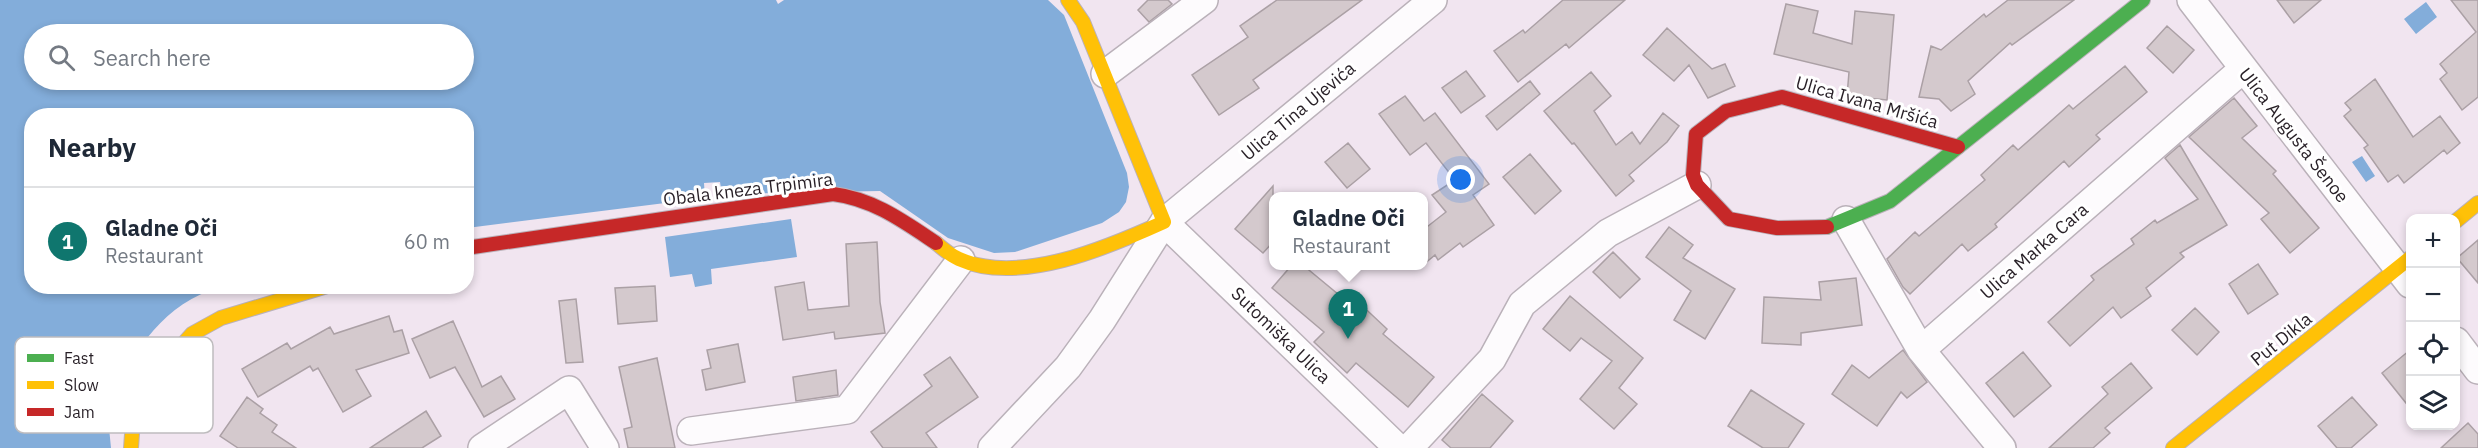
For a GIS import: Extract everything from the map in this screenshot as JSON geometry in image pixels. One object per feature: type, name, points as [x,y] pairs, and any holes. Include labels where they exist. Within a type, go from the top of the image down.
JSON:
[{"type":"street","points":[[1068,0],[1083,22],[1164,222]]},
{"type":"street","points":[[1105,74],[1204,0]]},
{"type":"street","name":"Ulica Tina Ujevića","points":[[992,448],[1068,367],[1102,320],[1164,222],[1433,0]]},
{"type":"street","name":"Ulica Ivana Mršića","points":[[1958,147],[1782,97],[1726,111],[1696,134],[1693,175],[1697,185],[1730,219],[1777,228],[1830,227],[1890,201],[1958,147],[2143,0]]},
{"type":"street","name":"Ulica Augusta Šenoe","points":[[2191,0],[2242,69],[2406,270]]},
{"type":"street","name":"Ulica Marka Cara","points":[[1921,350],[2242,69]]},
{"type":"street","points":[[1409,448],[1492,359],[1522,304],[1608,233],[1697,185]]},
{"type":"street","name":"Obala kneza Trpimira","points":[[474,247],[833,194],[852,195],[876,204],[961,260],[1001,266],[1044,264],[1122,242],[1164,222]]},
{"type":"street","points":[[2460,218],[2478,203]]},
{"type":"street","points":[[1846,220],[1921,350],[2002,448]]},
{"type":"street","name":"Sutomiška Ulica","points":[[1164,222],[1398,448]]},
{"type":"street","points":[[691,431],[847,410],[961,260]]},
{"type":"street","name":"Put Dikla","points":[[2174,448],[2406,270]]},
{"type":"street","points":[[189,337],[221,318],[300,294]]},
{"type":"street","points":[[2460,346],[2478,370]]},
{"type":"street","points":[[482,448],[569,390],[605,448]]},
{"type":"street","points":[[131,448],[133,433]]},
{"type":"water","points":[[0,0],[776,0],[778,4],[784,0],[1048,0],[1064,15],[1127,173],[1129,187],[1126,202],[1119,212],[1102,223],[1015,252],[994,253],[948,238],[880,191],[722,194],[720,182],[704,183],[705,198],[474,227],[474,108],[24,108],[24,294],[201,294],[167,316],[148,337],[15,337],[15,433],[110,433],[111,448],[0,448]]},
{"type":"water","points":[[2426,2],[2437,17],[2416,34],[2404,19]]},
{"type":"water","points":[[2362,156],[2375,176],[2366,182],[2352,162]]},
{"type":"water","points":[[791,219],[797,257],[711,269],[712,284],[695,287],[692,274],[670,277],[665,237]]},
{"type":"building","points":[[1148,0],[1168,0],[1172,4],[1149,22],[1138,10]]},
{"type":"building","points":[[1277,0],[1362,0],[1253,80],[1259,88],[1219,115],[1192,75],[1248,37],[1240,26]]},
{"type":"building","points":[[1563,0],[1625,0],[1569,48],[1566,44],[1518,82],[1494,51],[1523,30],[1525,33]]},
{"type":"building","points":[[2008,0],[2074,0],[2012,45],[2010,43],[1968,81],[1975,94],[1951,111],[1939,99],[1919,97],[1931,46],[1941,50],[1984,14],[1986,17]]},
{"type":"building","points":[[2277,0],[2321,0],[2294,23]]},
{"type":"building","points":[[2451,0],[2478,0],[2478,97],[2462,110],[2440,79],[2447,73],[2440,64],[2476,32]]},
{"type":"building","points":[[1786,4],[1818,11],[1813,33],[1852,44],[1855,11],[1894,15],[1887,100],[1847,96],[1849,72],[1774,54]]},
{"type":"building","points":[[2167,26],[2194,50],[2173,73],[2147,48]]},
{"type":"building","points":[[1667,28],[1712,69],[1725,64],[1735,86],[1708,98],[1689,65],[1674,81],[1643,55]]},
{"type":"building","points":[[2125,66],[2147,92],[2096,135],[2100,139],[2069,167],[2064,161],[1995,224],[1997,227],[1968,251],[1962,244],[1910,294],[1903,287],[1887,259],[1915,232],[1919,236],[1985,180],[1981,175],[2013,145],[2018,150],[2069,105],[2073,109]]},
{"type":"building","points":[[1466,71],[1485,96],[1461,113],[1442,88]]},
{"type":"building","points":[[1591,72],[1611,96],[1594,111],[1616,145],[1632,132],[1640,144],[1663,113],[1679,126],[1667,142],[1629,175],[1634,181],[1616,196],[1574,143],[1572,144],[1544,111]]},
{"type":"building","points":[[2375,79],[2413,137],[2440,116],[2460,143],[2447,154],[2444,150],[2404,183],[2398,175],[2388,182],[2364,148],[2368,145],[2344,116],[2351,110],[2345,103]]},
{"type":"building","points":[[1530,81],[1540,94],[1497,130],[1486,116]]},
{"type":"building","points":[[1405,96],[1424,121],[1435,113],[1489,184],[1473,195],[1494,225],[1463,247],[1460,243],[1438,260],[1435,255],[1428,261],[1428,226],[1446,212],[1432,195],[1455,180],[1426,143],[1410,155],[1379,114]]},
{"type":"building","points":[[2234,98],[2257,126],[2242,138],[2276,171],[2273,174],[2319,228],[2290,253],[2261,219],[2269,213],[2189,137]]},
{"type":"building","points":[[1348,143],[1370,169],[1347,188],[1325,162]]},
{"type":"building","points":[[2180,145],[2227,225],[2180,253],[2184,257],[2146,288],[2151,296],[2121,318],[2113,307],[2070,346],[2048,322],[2094,280],[2091,276],[2134,244],[2131,239],[2155,220],[2157,223],[2198,199],[2165,158]]},
{"type":"building","points":[[1530,154],[1561,191],[1535,214],[1503,177]]},
{"type":"building","points":[[1273,186],[1273,192],[1269,192],[1269,246],[1263,253],[1235,229]]},
{"type":"building","points":[[1669,227],[1693,245],[1683,258],[1735,289],[1705,339],[1674,320],[1691,291],[1646,257]]},
{"type":"building","points":[[2478,240],[2478,283],[2460,262],[2460,255]]},
{"type":"building","points":[[877,242],[880,302],[885,333],[835,339],[834,332],[783,340],[775,287],[804,282],[808,310],[849,306],[846,244]]},
{"type":"building","points":[[1613,252],[1640,279],[1620,298],[1593,272]]},
{"type":"building","points":[[2258,264],[2278,294],[2248,314],[2229,284]]},
{"type":"building","points":[[1288,270],[1309,270],[1350,304],[1355,299],[1387,329],[1383,334],[1434,377],[1408,407],[1356,363],[1347,373],[1314,342],[1324,332],[1272,288]]},
{"type":"building","points":[[1856,278],[1862,325],[1801,333],[1801,345],[1762,343],[1764,297],[1821,300],[1819,282]]},
{"type":"building","points":[[655,286],[657,321],[618,324],[615,288]]},
{"type":"building","points":[[1570,296],[1643,358],[1619,388],[1637,404],[1614,429],[1580,399],[1612,361],[1581,338],[1570,351],[1543,329]]},
{"type":"building","points":[[576,299],[583,362],[566,363],[559,301]]},
{"type":"building","points":[[2195,308],[2219,332],[2197,355],[2172,330]]},
{"type":"building","points":[[389,316],[394,332],[402,330],[409,353],[356,370],[371,396],[343,412],[318,368],[313,371],[310,366],[258,397],[242,369],[287,343],[291,349],[330,327],[334,334]]},
{"type":"building","points":[[453,321],[482,387],[501,376],[515,399],[484,417],[455,367],[430,378],[412,339]]},
{"type":"building","points":[[738,344],[745,382],[706,390],[702,370],[711,368],[707,350]]},
{"type":"building","points":[[1903,350],[1927,382],[1907,398],[1901,392],[1877,426],[1832,394],[1852,365],[1869,378]]},
{"type":"building","points":[[2023,352],[2051,386],[2014,417],[1986,383]]},
{"type":"building","points":[[2406,353],[2406,403],[2382,373]]},
{"type":"building","points":[[950,357],[978,397],[926,433],[937,448],[883,448],[871,432],[932,386],[924,375]]},
{"type":"building","points":[[657,358],[675,448],[628,448],[624,429],[632,427],[619,367]]},
{"type":"building","points":[[2131,363],[2152,388],[2105,428],[2110,433],[2093,448],[2049,448],[2108,394],[2102,387]]},
{"type":"building","points":[[836,370],[838,395],[796,401],[793,377]]},
{"type":"building","points":[[1751,390],[1804,424],[1788,448],[1763,448],[1728,426]]},
{"type":"building","points":[[1482,394],[1513,421],[1490,448],[1451,448],[1442,440]]},
{"type":"building","points":[[247,397],[263,409],[260,413],[277,425],[272,432],[296,448],[238,448],[220,436]]},
{"type":"building","points":[[2352,397],[2377,425],[2351,448],[2337,448],[2318,426]]},
{"type":"building","points":[[426,411],[441,436],[422,448],[370,448]]},
{"type":"building","points":[[2468,423],[2478,434],[2478,448],[2441,448]]},
{"type":"traffic: fast","points":[[1827,227],[1890,201],[2143,0]]},
{"type":"traffic: slow","points":[[936,243],[959,259],[983,266],[1009,268],[1036,266],[1091,252],[1164,222],[1083,22],[1068,0]]},
{"type":"traffic: slow","points":[[2460,218],[2478,203]]},
{"type":"traffic: slow","points":[[2173,448],[2406,261]]},
{"type":"traffic: slow","points":[[189,337],[221,318],[300,294]]},
{"type":"traffic: slow","points":[[131,448],[132,433]]},
{"type":"traffic: jam","points":[[1827,227],[1777,228],[1729,219],[1697,185],[1693,175],[1696,134],[1726,111],[1782,97],[1958,147]]},
{"type":"traffic: jam","points":[[474,247],[833,194],[874,206],[936,243]]},
{"type":"place","name":"Gladne Oči","points":[[1348,339]]}]
